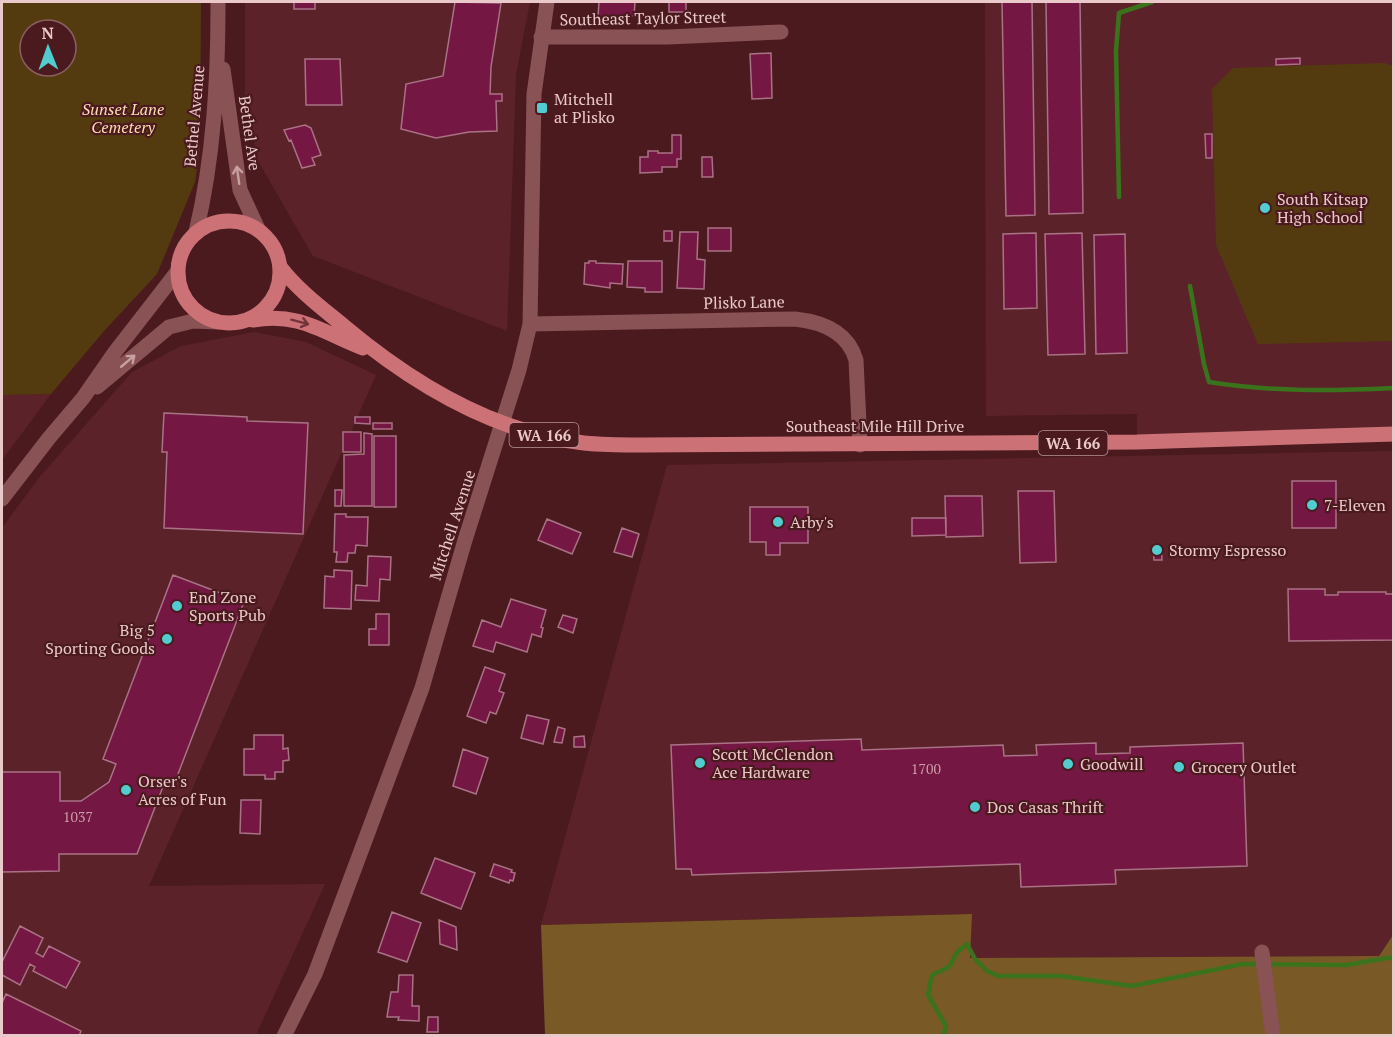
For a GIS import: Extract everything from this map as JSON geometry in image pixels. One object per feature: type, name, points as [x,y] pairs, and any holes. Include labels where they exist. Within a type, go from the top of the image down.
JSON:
[{"type":"main road","points":[[218,322],[205,317],[189,304],[179,286],[177,272],[182,250],[196,232],[220,221],[233,220],[258,229]]},
{"type":"main road","name":"WA 166","points":[[258,229],[274,246],[281,268]]},
{"type":"main road","points":[[242,321],[263,310],[271,302],[277,291],[281,268]]},
{"type":"main road","name":"Southeast Mile Hill Drive","points":[[281,268],[297,286],[377,354]]},
{"type":"main road","name":"Southeast Mile Hill Drive","points":[[242,321],[270,317],[285,318],[314,326],[377,354],[451,399],[488,416],[527,430],[582,442],[643,445],[860,445],[1190,441],[1394,434]]},
{"type":"main road","name":"WA 166","points":[[218,322],[242,321]]},
{"type":"street","name":"Bethel Avenue","points":[[196,232],[206,191],[212,136],[218,2]]},
{"type":"street","name":"Mitchell Avenue","points":[[284,1035],[315,974],[422,688],[465,540],[519,370],[530,324],[534,94],[547,2]]},
{"type":"street","name":"Southeast Taylor Street","points":[[541,37],[668,37],[781,32]]},
{"type":"street","name":"Bethel Ave","points":[[218,39],[240,190],[258,229]]},
{"type":"street","points":[[2,499],[83,398],[115,352],[177,272]]},
{"type":"street","name":"Plisko Lane","points":[[530,324],[795,319],[817,323],[836,330],[854,351],[860,445]]},
{"type":"street","points":[[83,398],[169,327],[193,321],[218,322]]},
{"type":"street","points":[[1262,952],[1273,1035]]},
{"type":"shaded area","points":[[245,2],[530,2],[516,74],[507,331],[313,256],[258,161],[245,95]]},
{"type":"shaded area","name":"South Kitsap High School","points":[[985,2],[1393,2],[1393,434],[1137,442],[1137,414],[986,416]]},
{"type":"shaded area","points":[[254,332],[306,342],[376,375],[149,886],[325,884],[256,1035],[2,1036],[2,528],[38,479],[132,372],[181,346]]},
{"type":"shaded area","points":[[51,394],[2,460],[2,395]]},
{"type":"shaded area","points":[[1393,451],[1394,935],[1379,956],[970,958],[971,914],[541,925],[667,465]]},
{"type":"shaded area","points":[[972,914],[970,958],[1379,956],[1393,935],[1393,1035],[545,1035],[541,925]]},
{"type":"green space","name":"Sunset Lane Cemetery","points":[[2,2],[201,2],[200,147],[195,182],[157,274],[104,331],[51,394],[2,395]]},
{"type":"green space","points":[[1385,63],[1394,67],[1393,341],[1258,344],[1216,245],[1212,89],[1233,68]]},
{"type":"building","points":[[294,2],[315,2],[315,9],[294,9]]},
{"type":"building","points":[[455,2],[501,3],[491,67],[490,94],[502,94],[502,101],[496,101],[497,131],[469,132],[436,138],[401,129],[406,84],[443,76]]},
{"type":"building","points":[[599,2],[635,2],[634,16],[629,16],[626,22],[612,21],[612,17],[598,17]]},
{"type":"building","points":[[669,2],[686,2],[686,12],[669,12]]},
{"type":"building","points":[[1002,2],[1032,2],[1035,215],[1006,216]]},
{"type":"building","points":[[1046,2],[1080,2],[1083,213],[1049,214]]},
{"type":"building","points":[[771,53],[772,98],[752,99],[750,54]]},
{"type":"building","points":[[1300,58],[1300,64],[1276,65],[1276,59]]},
{"type":"building","points":[[305,59],[340,59],[342,105],[306,105]]},
{"type":"building","points":[[305,125],[311,128],[321,155],[312,158],[315,165],[302,168],[291,140],[289,141],[284,130]]},
{"type":"building","points":[[1205,134],[1212,134],[1212,158],[1206,158]]},
{"type":"building","points":[[672,135],[681,135],[681,159],[677,159],[677,167],[662,167],[662,172],[640,173],[640,157],[648,157],[648,151],[672,153]]},
{"type":"building","points":[[702,157],[712,157],[713,177],[702,177]]},
{"type":"building","points":[[708,228],[731,228],[731,251],[708,251]]},
{"type":"building","points":[[664,231],[672,231],[672,241],[664,241]]},
{"type":"building","points":[[680,232],[698,232],[697,259],[705,260],[704,289],[677,288]]},
{"type":"building","points":[[1036,233],[1037,308],[1004,309],[1003,234]]},
{"type":"building","points":[[1082,233],[1085,354],[1048,355],[1045,234]]},
{"type":"building","points":[[1125,234],[1127,353],[1096,354],[1094,235]]},
{"type":"building","points":[[589,261],[623,264],[622,284],[610,283],[610,288],[584,284],[585,263]]},
{"type":"building","points":[[628,261],[662,261],[662,292],[645,292],[645,288],[627,287]]},
{"type":"building","points":[[164,413],[247,417],[247,421],[308,423],[303,534],[164,528],[167,452],[162,452]]},
{"type":"building","points":[[355,417],[370,417],[370,424],[355,423]]},
{"type":"building","points":[[373,423],[392,423],[392,429],[373,429]]},
{"type":"building","points":[[343,432],[361,432],[361,452],[343,452]]},
{"type":"building","points":[[364,433],[372,434],[372,506],[344,506],[344,455],[364,454]]},
{"type":"building","points":[[374,436],[396,436],[396,507],[374,507]]},
{"type":"building","points":[[1292,481],[1336,481],[1336,528],[1292,528]]},
{"type":"building","points":[[335,490],[342,490],[341,506],[335,506]]},
{"type":"building","points":[[1018,491],[1054,491],[1056,562],[1020,563]]},
{"type":"building","points":[[945,496],[982,496],[983,536],[946,537]]},
{"type":"building","points":[[750,507],[808,507],[808,543],[780,543],[780,555],[766,555],[766,542],[750,542]]},
{"type":"building","points":[[335,514],[346,514],[346,517],[368,517],[367,546],[356,545],[355,553],[348,553],[347,562],[336,562]]},
{"type":"building","points":[[912,518],[946,518],[946,535],[912,536]]},
{"type":"building","points":[[547,519],[581,533],[572,554],[538,540]]},
{"type":"building","points":[[622,528],[639,534],[632,557],[614,552]]},
{"type":"building","name":"Stormy Espresso","points":[[1153,546],[1161,546],[1162,560],[1154,560]]},
{"type":"building","points":[[368,556],[391,557],[390,580],[380,579],[379,601],[355,600],[356,585],[367,586]]},
{"type":"building","points":[[334,570],[352,571],[351,609],[324,608],[325,576],[334,577]]},
{"type":"building","points":[[173,575],[244,602],[173,787],[164,784],[137,854],[59,854],[59,871],[2,872],[2,772],[60,772],[60,801],[81,801],[109,782],[116,764],[103,759]]},
{"type":"building","points":[[1288,589],[1325,589],[1325,595],[1338,595],[1338,592],[1394,594],[1394,640],[1289,641]]},
{"type":"building","points":[[511,599],[546,610],[541,627],[543,628],[541,637],[532,634],[527,652],[496,642],[493,652],[473,646],[482,620],[501,627]]},
{"type":"building","points":[[376,614],[389,614],[389,645],[369,645],[369,629],[376,629]]},
{"type":"building","points":[[563,615],[577,619],[573,633],[558,627]]},
{"type":"building","points":[[485,667],[505,674],[499,691],[504,693],[496,714],[490,712],[486,723],[467,716]]},
{"type":"building","points":[[527,715],[549,720],[543,744],[521,738]]},
{"type":"building","points":[[558,727],[565,729],[562,743],[554,742]]},
{"type":"building","points":[[254,735],[283,735],[283,749],[288,748],[289,760],[283,761],[283,772],[275,772],[275,779],[265,779],[265,775],[244,775],[244,749],[254,749]]},
{"type":"building","points":[[584,736],[585,747],[574,747],[574,737]]},
{"type":"building","points":[[861,739],[862,750],[1003,745],[1004,756],[1037,755],[1036,745],[1096,743],[1096,754],[1130,753],[1130,747],[1243,743],[1247,866],[1115,870],[1116,884],[1021,887],[1020,864],[692,875],[691,869],[676,869],[671,745]]},
{"type":"building","points":[[463,749],[488,758],[476,794],[453,786]]},
{"type":"building","points":[[241,800],[261,800],[260,834],[240,833]]},
{"type":"building","points":[[435,858],[475,873],[461,909],[421,893]]},
{"type":"building","points":[[494,864],[512,870],[511,872],[515,873],[513,881],[510,880],[509,883],[490,876]]},
{"type":"building","points":[[392,912],[421,923],[407,962],[378,952]]},
{"type":"building","points":[[439,920],[456,927],[457,950],[440,944]]},
{"type":"building","points":[[20,926],[43,938],[36,953],[43,957],[49,946],[80,962],[66,988],[33,971],[35,967],[30,964],[20,985],[2,975],[2,962]]},
{"type":"building","points":[[399,975],[413,975],[412,1006],[419,1006],[419,1021],[387,1017],[391,992],[398,992]]},
{"type":"building","points":[[6,994],[81,1031],[79,1036],[2,1036],[2,1003]]},
{"type":"building","points":[[428,1017],[438,1017],[438,1032],[427,1032]]},
{"type":"waterway","points":[[1119,197],[1116,51],[1119,13],[1152,2]]},
{"type":"waterway","points":[[1190,286],[1209,382],[1255,388],[1302,390],[1394,388]]},
{"type":"waterway","points":[[943,1036],[946,1026],[928,995],[932,975],[949,967],[957,952],[967,944],[975,959],[987,971],[998,976],[1061,976],[1132,986],[1243,964],[1346,965],[1394,957]]},
{"type":"place","name":"Mitchell at Plisko","points":[[542,108]]},
{"type":"place","name":"South Kitsap High School","points":[[1265,208]]},
{"type":"place","name":"7-Eleven","points":[[1312,505]]},
{"type":"place","name":"Arby's","points":[[778,522]]},
{"type":"place","name":"Stormy Espresso","points":[[1157,550]]},
{"type":"place","name":"End Zone Sports Pub","points":[[177,606]]},
{"type":"place","name":"Big 5 Sporting Goods","points":[[167,639]]},
{"type":"place","name":"Scott McClendon Ace Hardware","points":[[700,763]]},
{"type":"place","name":"Goodwill","points":[[1068,764]]},
{"type":"place","name":"Grocery Outlet","points":[[1179,767]]},
{"type":"place","name":"Orser's Acres of Fun","points":[[126,790]]},
{"type":"place","name":"Dos Casas Thrift","points":[[975,807]]}]
